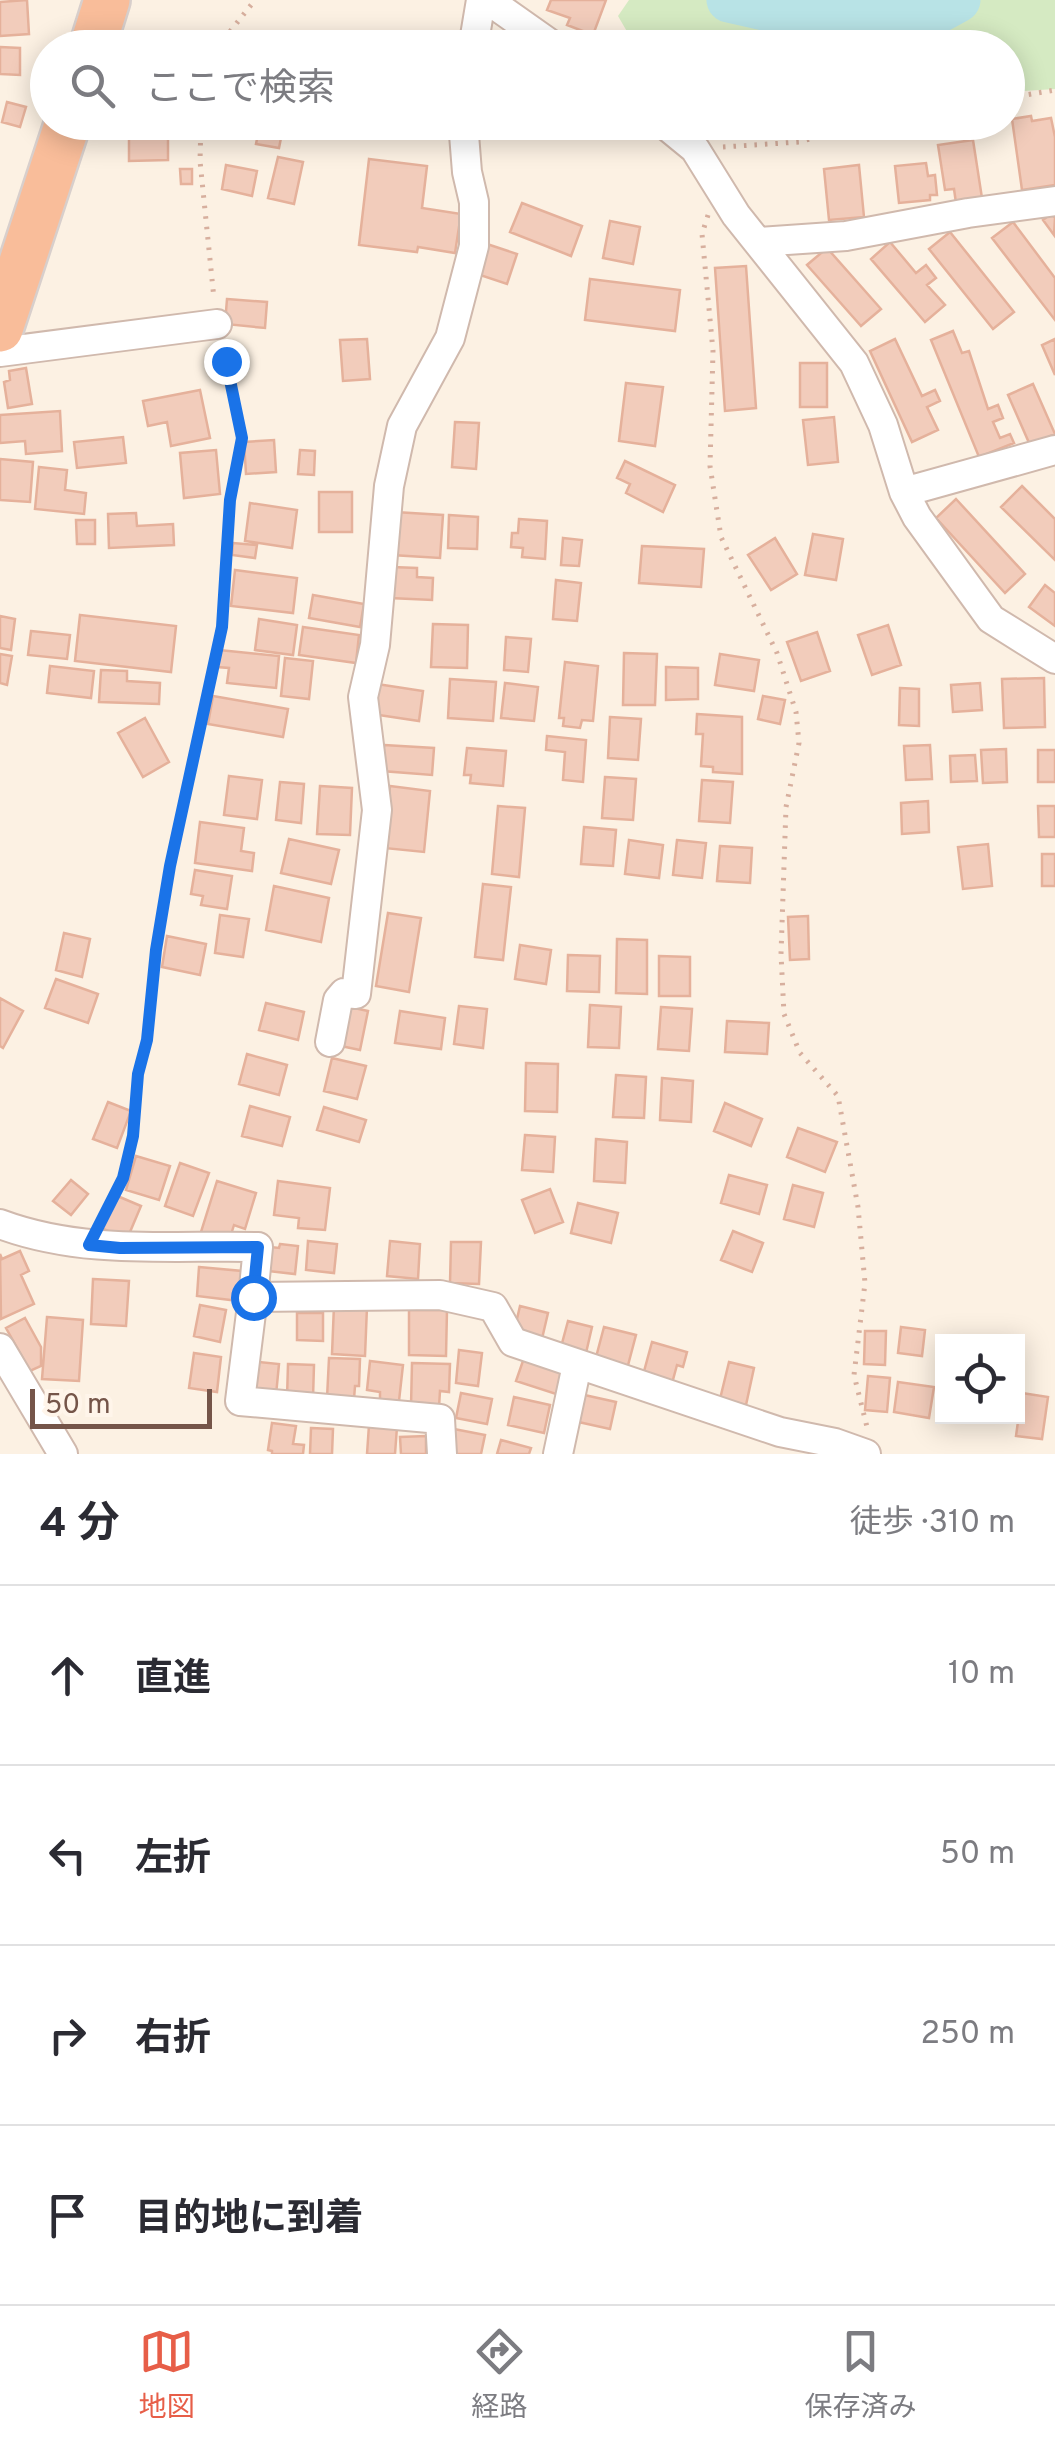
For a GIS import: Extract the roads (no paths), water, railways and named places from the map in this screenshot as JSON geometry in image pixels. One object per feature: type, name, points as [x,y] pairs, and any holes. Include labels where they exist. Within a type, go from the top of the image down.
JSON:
[{"type":"highway","points":[[72,30],[81,0]]},
{"type":"highway","points":[[98,30],[107,0]]},
{"type":"highway","points":[[0,257],[40,140]]},
{"type":"highway","points":[[0,330],[62,140]]},
{"type":"street","points":[[476,30],[484,0],[529,30]]},
{"type":"street","points":[[330,1042],[338,1000],[344,994],[356,994],[375,853],[375,772],[364,697],[375,645],[389,486],[402,426],[450,338],[474,246],[474,202],[464,140]]},
{"type":"street","points":[[684,140],[695,149],[759,242],[854,364],[882,425],[904,492],[918,517],[991,619],[1055,659]]},
{"type":"street","points":[[759,242],[846,236],[1055,201]]},
{"type":"street","points":[[0,352],[217,324]]},
{"type":"street","points":[[904,492],[1055,450]]},
{"type":"street","points":[[0,1224],[33,1236],[120,1248],[258,1247],[240,1401],[440,1419],[442,1454]]},
{"type":"street","points":[[253,1297],[440,1294],[493,1307],[512,1342],[576,1365],[825,1448],[868,1446]]},
{"type":"street","points":[[0,1348],[62,1454]]},
{"type":"street","points":[[558,1454],[576,1365]]},
{"type":"waterway","points":[[729,0],[791,14],[916,23],[958,0]]}]
